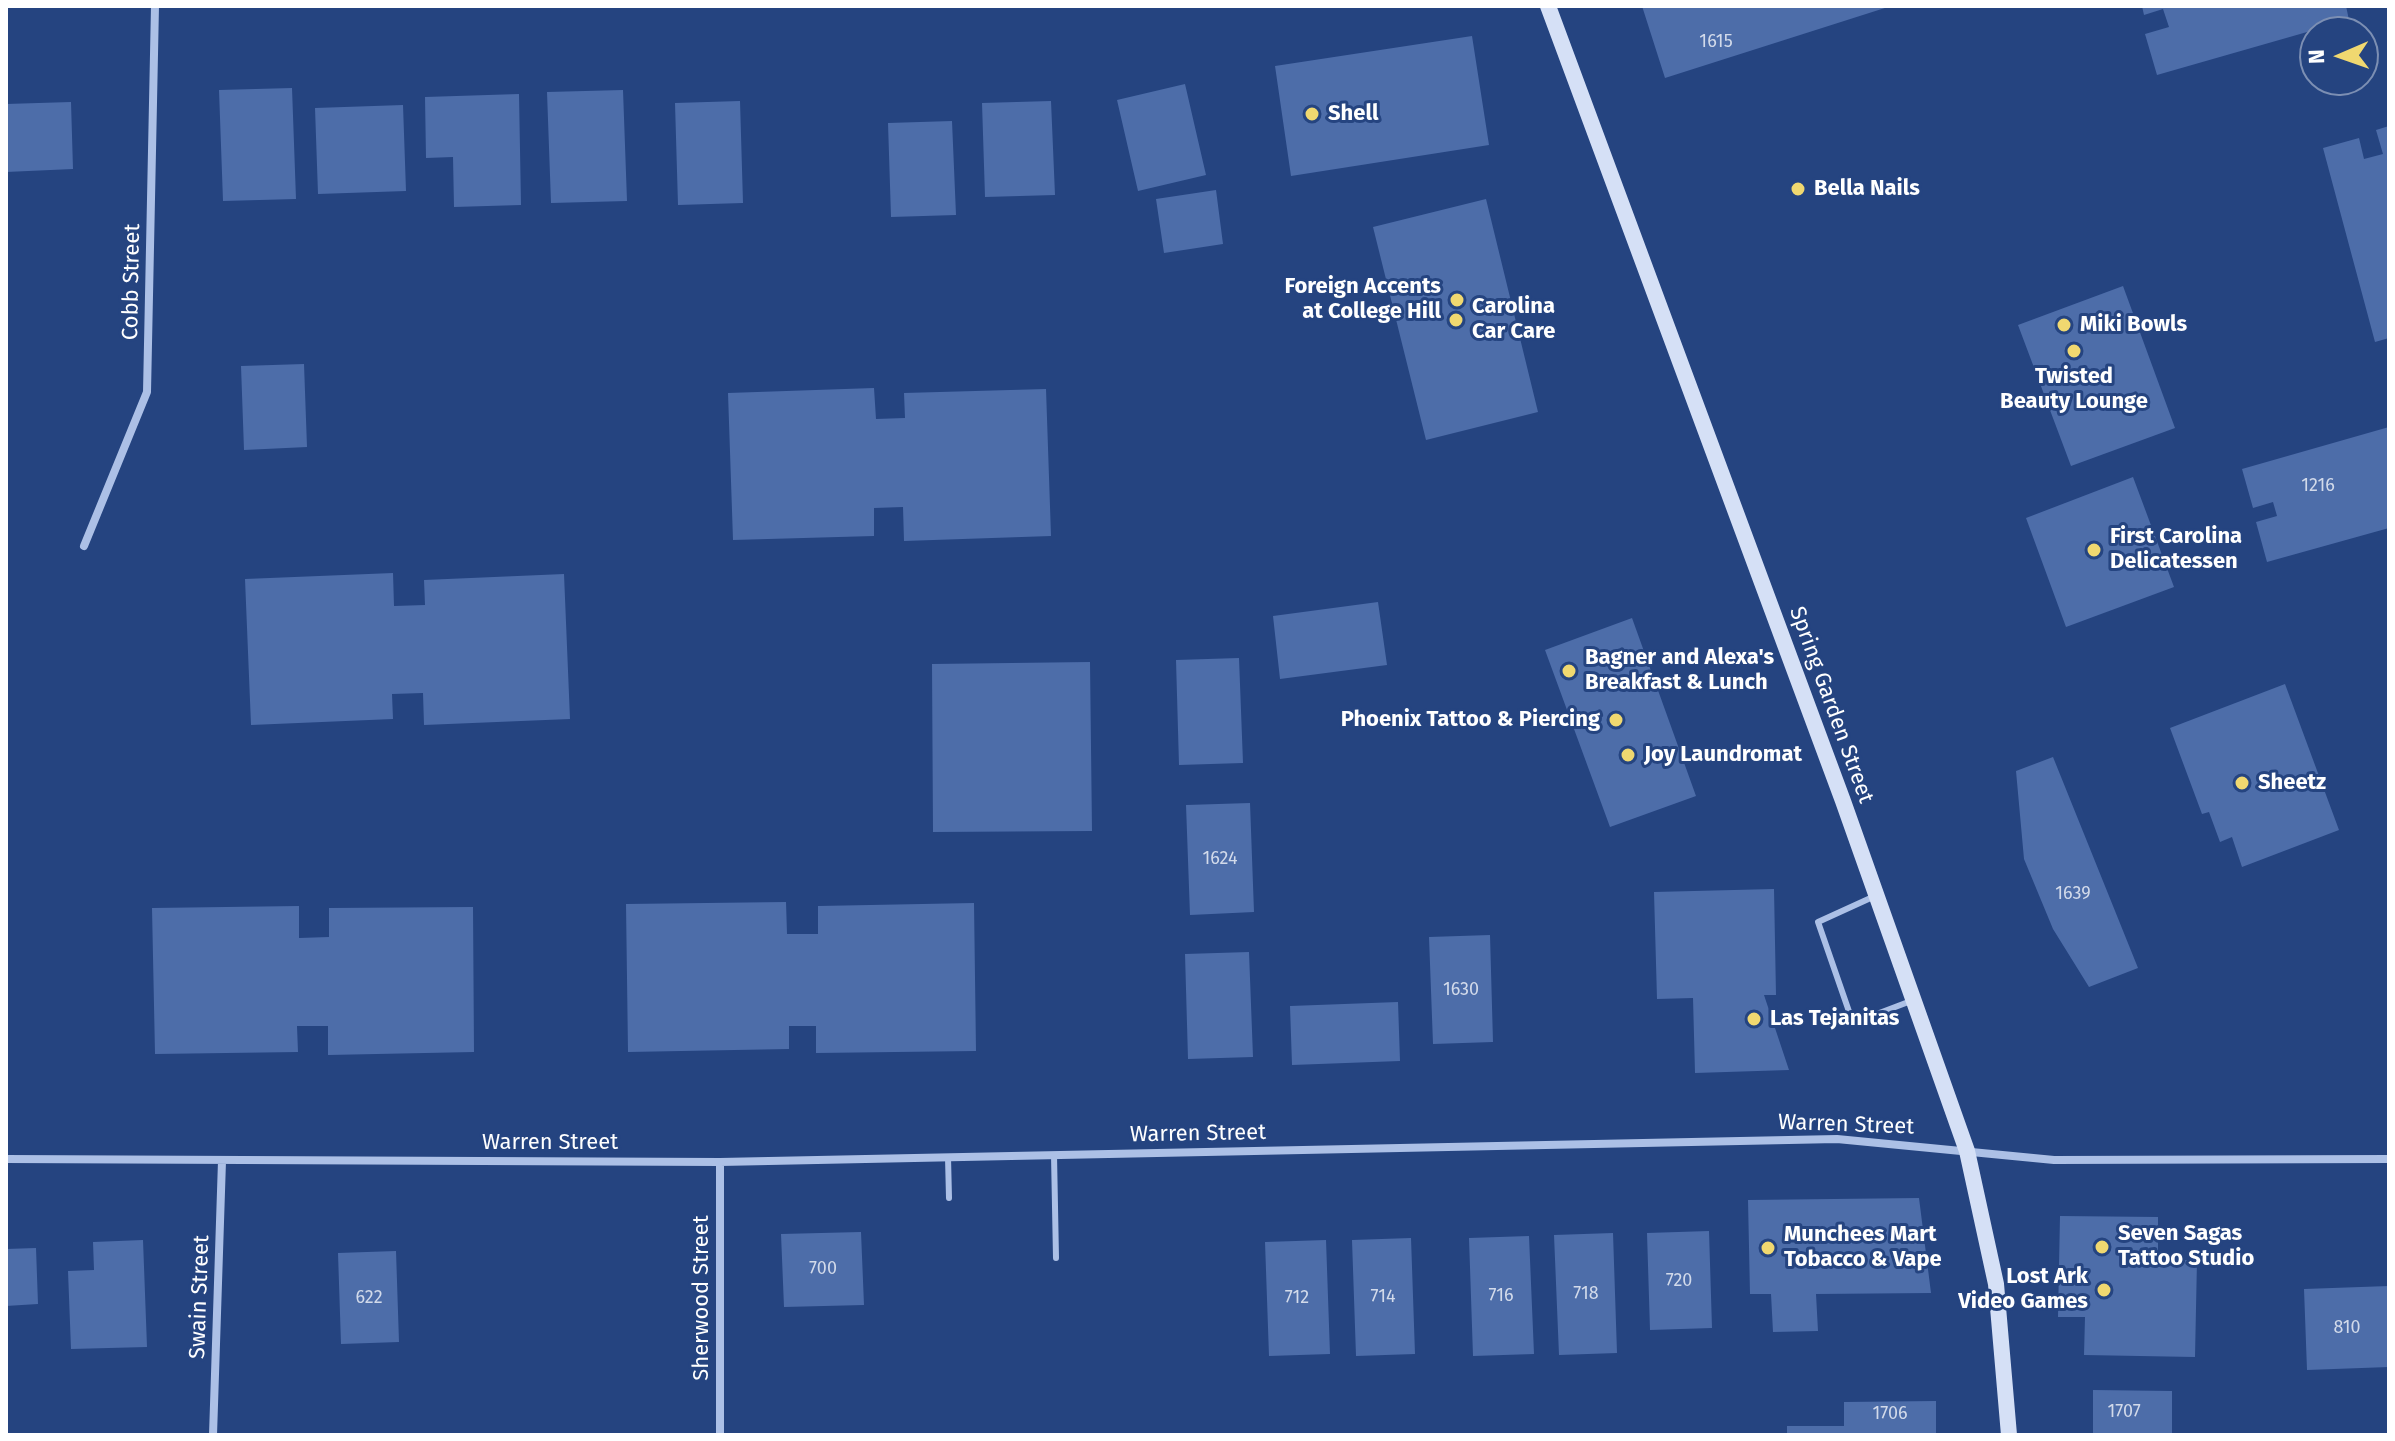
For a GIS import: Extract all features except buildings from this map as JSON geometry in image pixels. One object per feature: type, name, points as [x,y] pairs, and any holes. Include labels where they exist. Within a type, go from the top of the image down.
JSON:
[{"type":"main road","name":"Spring Garden Street","points":[[1548,6],[1915,999],[1967,1151],[1996,1284],[2009,1435]]},
{"type":"street","name":"Cobb Street","points":[[84,546],[147,392],[155,6]]},
{"type":"street","name":"Warren Street","points":[[6,1159],[720,1162],[1837,1139],[2054,1160],[2389,1159]]},
{"type":"street","name":"Swain Street","points":[[213,1435],[222,1161]]},
{"type":"street","name":"Sherwood Street","points":[[720,1162],[720,1435]]},
{"type":"lane","points":[[1877,896],[1818,922],[1853,1023],[1915,999]]},
{"type":"lane","points":[[1054,1155],[1056,1258]]},
{"type":"lane","points":[[948,1157],[949,1198]]},
{"type":"place","name":"Shell","points":[[1312,114]]},
{"type":"place","name":"Bella Nails","points":[[1798,189]]},
{"type":"place","name":"Foreign Accents at College Hill","points":[[1457,300]]},
{"type":"place","name":"Carolina Car Care","points":[[1456,320]]},
{"type":"place","name":"Miki Bowls","points":[[2064,325]]},
{"type":"place","name":"Twisted Beauty Lounge","points":[[2074,351]]},
{"type":"place","name":"First Carolina Delicatessen","points":[[2094,550]]},
{"type":"place","name":"Bagner and Alexa's Breakfast & Lunch","points":[[1569,671]]},
{"type":"place","name":"Phoenix Tattoo & Piercing","points":[[1616,720]]},
{"type":"place","name":"Joy Laundromat","points":[[1628,755]]},
{"type":"place","name":"Sheetz","points":[[2242,783]]},
{"type":"place","name":"Las Tejanitas","points":[[1754,1019]]},
{"type":"place","name":"Seven Sagas Tattoo Studio","points":[[2102,1247]]},
{"type":"place","name":"Munchees Mart Tobacco & Vape","points":[[1768,1248]]},
{"type":"place","name":"Lost Ark Video Games","points":[[2104,1290]]}]
